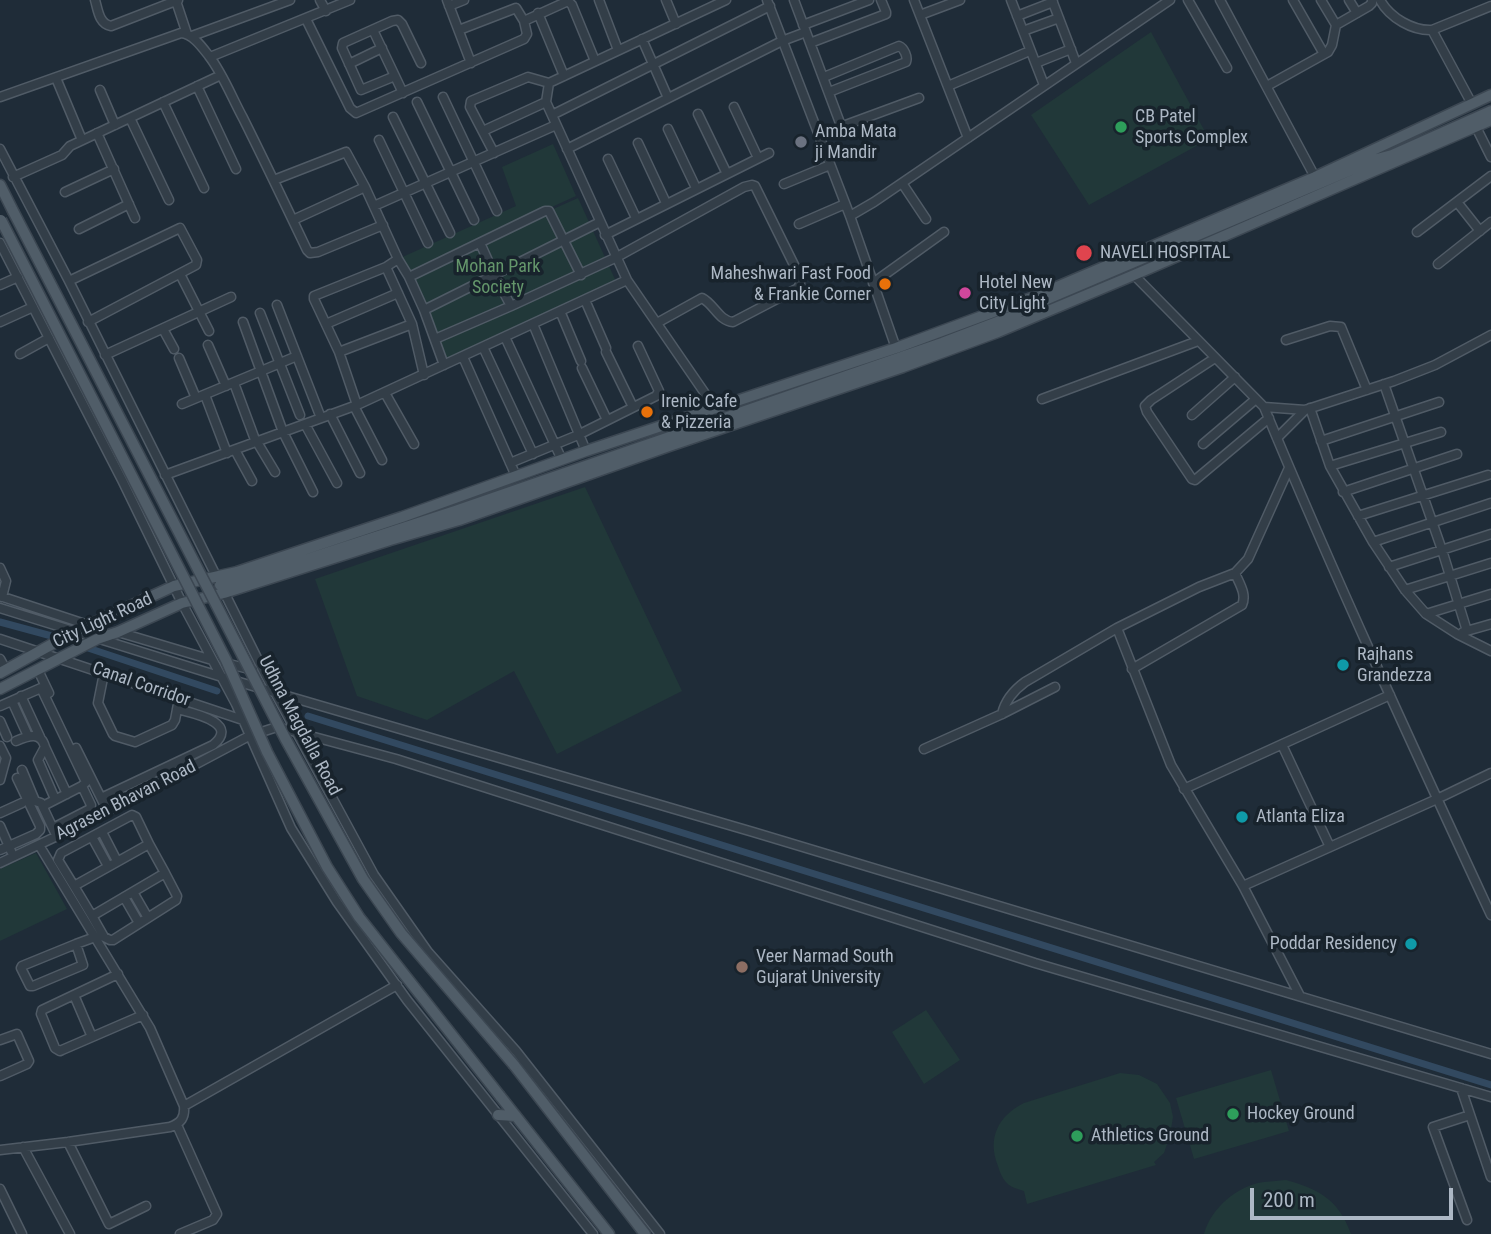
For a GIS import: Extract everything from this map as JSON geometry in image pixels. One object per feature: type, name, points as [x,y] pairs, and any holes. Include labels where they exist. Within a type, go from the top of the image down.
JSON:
[{"type":"main road","points":[[220,585],[263,571],[274,563],[388,529],[899,356],[1315,177],[1491,95]]},
{"type":"main road","points":[[1377,159],[1388,150],[1491,102]]},
{"type":"main road","points":[[3,671],[88,625],[173,586],[220,585],[390,540],[459,520],[666,447],[1011,311],[1024,309],[1491,111]]},
{"type":"main road","points":[[220,585],[390,521],[715,408],[899,356],[1001,331],[1491,120]]},
{"type":"main road","name":"Udhna Magdalla Road","points":[[0,185],[285,738],[363,879],[401,933],[514,1065],[645,1234]]},
{"type":"main road","name":"Udhna Magdalla Road","points":[[1,219],[226,660],[267,752],[327,867],[359,917],[609,1234]]},
{"type":"main road","name":"City Light Road","points":[[4,687],[40,675],[61,658],[97,639],[220,585]]},
{"type":"main road","points":[[498,1115],[516,1116]]},
{"type":"street","points":[[95,0],[102,22],[107,26],[177,0],[190,35],[210,57],[221,75],[307,250],[314,253],[383,225]]},
{"type":"street","points":[[0,97],[181,33],[190,35],[290,0]]},
{"type":"street","points":[[320,0],[326,11]]},
{"type":"street","points":[[210,57],[350,0]]},
{"type":"street","points":[[464,0],[448,3],[471,63]]},
{"type":"street","points":[[599,0],[618,50]]},
{"type":"street","points":[[666,0],[676,24]]},
{"type":"street","points":[[494,153],[470,107],[473,99],[528,77],[549,83],[726,0]]},
{"type":"street","points":[[794,0],[841,124],[919,98]]},
{"type":"street","points":[[567,149],[804,29],[869,0]]},
{"type":"street","points":[[810,43],[886,14],[881,0]]},
{"type":"street","points":[[914,0],[968,138]]},
{"type":"street","points":[[920,15],[960,0]]},
{"type":"street","points":[[1011,0],[1044,85]]},
{"type":"street","points":[[850,216],[1170,0]]},
{"type":"street","points":[[1188,0],[1227,68]]},
{"type":"street","points":[[1220,0],[1315,177]]},
{"type":"street","points":[[1293,0],[1324,54]]},
{"type":"street","points":[[1267,86],[1330,49],[1336,25],[1321,0]]},
{"type":"street","points":[[1349,0],[1357,13]]},
{"type":"street","points":[[1336,25],[1371,4],[1372,0]]},
{"type":"street","points":[[524,21],[566,1],[570,2],[595,61]]},
{"type":"street","points":[[1017,16],[1053,1],[1076,63]]},
{"type":"street","points":[[1383,1],[1387,10],[1418,30],[1433,30],[1491,6]]},
{"type":"street","points":[[552,115],[769,3],[850,216],[899,356]]},
{"type":"street","points":[[306,19],[352,111],[356,113],[524,39],[527,34],[524,21],[517,10],[513,9],[459,30]]},
{"type":"street","points":[[538,13],[564,76]]},
{"type":"street","points":[[1023,31],[1059,18]]},
{"type":"street","points":[[395,76],[361,90],[342,48],[343,43],[392,21],[400,21],[421,63]]},
{"type":"street","points":[[373,30],[403,93]]},
{"type":"street","points":[[1433,30],[1472,104]]},
{"type":"street","points":[[642,39],[668,98]]},
{"type":"street","points":[[824,77],[899,46],[907,57],[906,62],[829,92]]},
{"type":"street","points":[[349,64],[382,48]]},
{"type":"street","points":[[1036,63],[1071,49]]},
{"type":"street","points":[[948,86],[1025,53]]},
{"type":"street","points":[[13,177],[62,155],[70,146],[82,140],[221,75]]},
{"type":"street","points":[[55,78],[82,140]]},
{"type":"street","points":[[549,83],[546,102],[627,280],[715,408]]},
{"type":"street","points":[[197,86],[236,169]]},
{"type":"street","points":[[100,90],[115,125]]},
{"type":"street","points":[[443,97],[497,211]]},
{"type":"street","points":[[163,102],[204,188]]},
{"type":"street","points":[[417,102],[474,220]]},
{"type":"street","points":[[482,131],[546,102]]},
{"type":"street","points":[[734,107],[758,158]]},
{"type":"street","points":[[698,114],[727,174]]},
{"type":"street","points":[[130,117],[169,200]]},
{"type":"street","points":[[393,117],[450,233]]},
{"type":"street","points":[[374,206],[556,125]]},
{"type":"street","points":[[1476,127],[1491,157]]},
{"type":"street","points":[[668,129],[696,188]]},
{"type":"street","points":[[97,133],[135,218]]},
{"type":"street","points":[[379,140],[428,243]]},
{"type":"street","points":[[638,142],[666,203]]},
{"type":"street","points":[[0,149],[69,281],[265,674],[374,875],[428,952],[516,1051],[660,1234]]},
{"type":"street","points":[[274,180],[346,152],[409,277],[444,365]]},
{"type":"street","points":[[605,235],[769,153]]},
{"type":"street","points":[[608,159],[636,218]]},
{"type":"street","points":[[784,184],[830,165]]},
{"type":"street","points":[[65,192],[114,169]]},
{"type":"street","points":[[1416,232],[1491,176]]},
{"type":"street","points":[[902,183],[926,219]]},
{"type":"street","points":[[435,339],[581,275],[744,187],[752,185],[758,189],[800,277],[798,288],[729,323],[702,298],[657,323]]},
{"type":"street","points":[[293,220],[365,187]]},
{"type":"street","points":[[1457,202],[1480,231]]},
{"type":"street","points":[[79,229],[129,204]]},
{"type":"street","points":[[799,224],[845,204]]},
{"type":"street","points":[[409,277],[545,211],[548,211],[581,275]]},
{"type":"street","points":[[424,310],[600,222]]},
{"type":"street","points":[[1437,264],[1491,222]]},
{"type":"street","points":[[69,281],[180,228],[198,263],[88,322]]},
{"type":"street","points":[[873,283],[944,232]]},
{"type":"street","points":[[0,243],[173,586],[222,677],[291,828],[337,902],[397,985],[593,1234]]},
{"type":"street","points":[[480,243],[511,306]]},
{"type":"street","points":[[382,460],[355,406],[339,352],[314,299],[316,294],[386,267],[398,259]]},
{"type":"street","points":[[386,267],[412,324],[424,374]]},
{"type":"street","points":[[180,274],[209,331]]},
{"type":"street","points":[[1134,275],[1264,407],[1390,695],[1491,915]]},
{"type":"street","points":[[0,285],[18,277]]},
{"type":"street","points":[[165,475],[355,406],[627,280]]},
{"type":"street","points":[[326,324],[398,293]]},
{"type":"street","points":[[105,355],[230,298]]},
{"type":"street","points":[[585,300],[633,407]]},
{"type":"street","points":[[277,305],[321,418]]},
{"type":"street","points":[[0,323],[33,306]]},
{"type":"street","points":[[561,311],[581,364],[607,420]]},
{"type":"street","points":[[260,313],[299,415]]},
{"type":"street","points":[[243,322],[283,432],[313,492]]},
{"type":"street","points":[[339,352],[412,324]]},
{"type":"street","points":[[533,324],[586,451]]},
{"type":"street","points":[[1286,340],[1330,326],[1341,327],[1367,390]]},
{"type":"street","points":[[163,328],[174,349]]},
{"type":"street","points":[[270,338],[287,331]]},
{"type":"street","points":[[1264,407],[1308,409],[1435,365],[1491,335]]},
{"type":"street","points":[[505,337],[562,460]]},
{"type":"street","points":[[20,354],[49,338]]},
{"type":"street","points":[[1042,399],[1198,341]]},
{"type":"street","points":[[208,345],[230,384],[254,437],[275,472]]},
{"type":"street","points":[[510,463],[578,435],[656,396],[659,391],[638,346]]},
{"type":"street","points":[[483,347],[533,453]]},
{"type":"street","points":[[182,404],[297,356]]},
{"type":"street","points":[[463,357],[516,476]]},
{"type":"street","points":[[179,358],[196,398]]},
{"type":"street","points":[[1215,358],[1145,406],[1192,479],[1195,480],[1269,418]]},
{"type":"street","points":[[1192,415],[1235,377]]},
{"type":"street","points":[[289,387],[306,380]]},
{"type":"street","points":[[1384,384],[1442,550],[1466,631]]},
{"type":"street","points":[[385,393],[414,444]]},
{"type":"street","points":[[205,395],[231,451],[252,481]]},
{"type":"street","points":[[1203,444],[1256,399]]},
{"type":"street","points":[[1321,441],[1439,402]]},
{"type":"street","points":[[1277,438],[1308,409]]},
{"type":"street","points":[[1308,409],[1343,492],[1405,590],[1426,614],[1491,651]]},
{"type":"street","points":[[330,414],[360,473]]},
{"type":"street","points":[[305,424],[337,483]]},
{"type":"street","points":[[1330,466],[1441,432]]},
{"type":"street","points":[[1343,492],[1457,454]]},
{"type":"street","points":[[1002,715],[1006,702],[1021,685],[1117,628],[1199,587],[1235,573],[1248,559],[1289,468]]},
{"type":"street","points":[[1358,516],[1488,475]]},
{"type":"street","points":[[1373,542],[1491,503]]},
{"type":"street","points":[[1389,567],[1491,534]]},
{"type":"street","points":[[1405,590],[1491,563]]},
{"type":"street","points":[[0,568],[6,581],[1,597],[88,625]]},
{"type":"street","points":[[1132,668],[1242,605],[1244,595],[1235,573]]},
{"type":"street","points":[[1426,614],[1491,594]]},
{"type":"street","points":[[0,608],[222,677],[726,824],[1491,1054]]},
{"type":"street","points":[[1457,634],[1491,624]]},
{"type":"street","points":[[1117,628],[1171,765],[1242,886],[1300,996]]},
{"type":"street","points":[[118,632],[265,674]]},
{"type":"street","name":"Canal Corridor","points":[[0,639],[266,729]]},
{"type":"street","points":[[0,659],[3,671]]},
{"type":"street","points":[[104,673],[98,703],[115,736],[135,742],[172,726],[180,698]]},
{"type":"street","points":[[40,675],[108,811]]},
{"type":"street","points":[[4,687],[16,699],[40,737],[66,794]]},
{"type":"street","points":[[925,749],[1002,715],[1055,687]]},
{"type":"street","points":[[0,706],[38,688],[42,689],[86,782],[43,806]]},
{"type":"street","points":[[1184,789],[1390,695]]},
{"type":"street","points":[[16,699],[28,736]]},
{"type":"street","points":[[101,798],[218,741],[220,727],[214,720],[177,709]]},
{"type":"street","points":[[0,721],[11,739],[40,737]]},
{"type":"street","points":[[249,736],[277,727],[396,760],[1035,963],[1491,1097]]},
{"type":"street","name":"Agrasen Bhavan Road","points":[[0,863],[89,821],[249,736]]},
{"type":"street","points":[[0,746],[6,758],[0,780]]},
{"type":"street","points":[[45,747],[38,760],[55,799]]},
{"type":"street","points":[[1284,749],[1330,847]]},
{"type":"street","points":[[1242,886],[1491,773]]},
{"type":"street","points":[[0,850],[40,830],[20,774],[35,801],[43,806],[57,837]]},
{"type":"street","points":[[53,828],[90,809],[91,805],[82,786]]},
{"type":"street","points":[[0,813],[22,803]]},
{"type":"street","points":[[0,1150],[177,1125],[185,1114],[150,1028],[95,936],[77,899],[74,886],[58,857],[134,815],[177,898],[110,940],[104,937],[92,916],[77,899],[39,845]]},
{"type":"street","points":[[89,821],[117,861]]},
{"type":"street","points":[[0,826],[14,856]]},
{"type":"street","points":[[97,835],[108,866]]},
{"type":"street","points":[[74,886],[149,844]]},
{"type":"street","points":[[92,916],[165,873]]},
{"type":"street","points":[[133,892],[148,918]]},
{"type":"street","points":[[124,897],[139,923]]},
{"type":"street","points":[[76,944],[83,965],[30,986],[22,966],[95,936]]},
{"type":"street","points":[[118,974],[42,1010],[40,1014],[57,1050],[142,1015]]},
{"type":"street","points":[[184,1106],[397,985]]},
{"type":"street","points":[[74,995],[92,1037]]},
{"type":"street","points":[[0,1040],[17,1034],[29,1062],[0,1076]]},
{"type":"street","points":[[1461,1088],[1491,1177]]},
{"type":"street","points":[[1467,1220],[1433,1126],[1470,1115]]},
{"type":"street","points":[[177,1125],[217,1214],[213,1220],[180,1234]]},
{"type":"street","points":[[68,1142],[108,1224],[146,1206]]},
{"type":"street","points":[[23,1147],[70,1234]]},
{"type":"street","points":[[0,1189],[22,1234]]},
{"type":"green space","name":"CB Patel Sports Complex","points":[[1151,32],[1209,139],[1089,205],[1031,115]]},
{"type":"green space","name":"Mohan Park Society","points":[[553,144],[576,196],[523,220],[524,222],[578,198],[618,286],[445,364],[398,259],[516,206],[502,167]]},
{"type":"green space","points":[[585,487],[682,691],[557,754],[514,671],[427,720],[357,696],[315,579]]},
{"type":"green space","points":[[36,853],[67,909],[0,941],[0,869]]},
{"type":"green space","points":[[926,1010],[960,1060],[924,1084],[892,1032]]},
{"type":"green space","points":[[1271,1070],[1289,1131],[1194,1159],[1176,1098]]},
{"type":"green space","points":[[1120,1073],[1139,1075],[1157,1084],[1170,1103],[1173,1117],[1170,1135],[1164,1153],[1154,1162],[1156,1165],[1027,1204],[1024,1191],[1009,1185],[999,1169],[994,1146],[1001,1121],[1024,1103]]},
{"type":"green space","points":[[1286,1180],[1318,1192],[1334,1204],[1351,1234],[1204,1234],[1219,1207],[1235,1193],[1254,1184]]},
{"type":"waterway","points":[[0,622],[59,638]]},
{"type":"waterway","points":[[88,648],[217,691]]},
{"type":"waterway","points":[[308,716],[1491,1085]]},
{"type":"place","name":"CB Patel Sports Complex","points":[[1121,127]]},
{"type":"place","name":"Amba Mata ji Mandir","points":[[801,142]]},
{"type":"place","name":"NAVELI HOSPITAL","points":[[1084,253]]},
{"type":"place","name":"Maheshwari Fast Food & Frankie Corner","points":[[885,284]]},
{"type":"place","name":"Hotel New City Light","points":[[965,293]]},
{"type":"place","name":"Irenic Cafe & Pizzeria","points":[[647,412]]},
{"type":"place","name":"Rajhans Grandezza","points":[[1343,665]]},
{"type":"place","name":"Atlanta Eliza","points":[[1242,817]]},
{"type":"place","name":"Poddar Residency","points":[[1411,944]]},
{"type":"place","name":"Veer Narmad South Gujarat University","points":[[742,967]]},
{"type":"place","name":"Hockey Ground","points":[[1233,1114]]},
{"type":"place","name":"Athletics Ground","points":[[1077,1136]]}]
